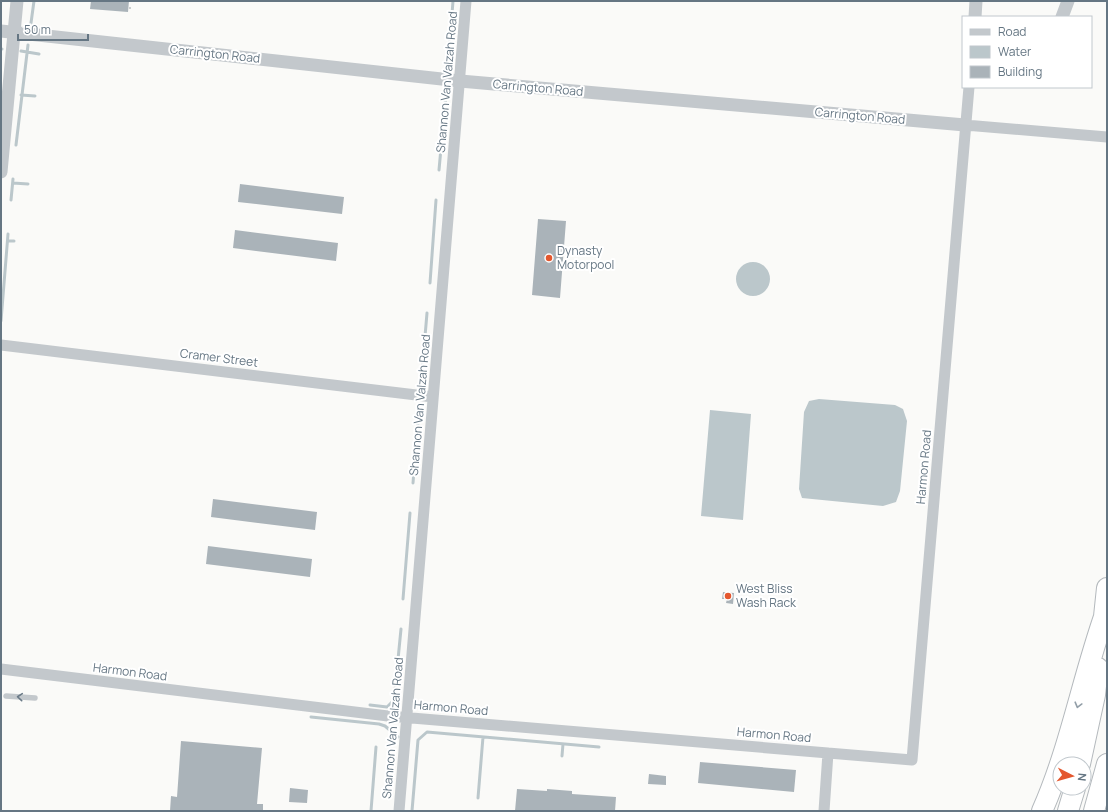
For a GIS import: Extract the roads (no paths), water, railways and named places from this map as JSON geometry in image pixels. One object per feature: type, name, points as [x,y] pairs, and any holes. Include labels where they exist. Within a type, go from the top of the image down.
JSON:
[{"type":"highway","points":[[1082,756],[1095,695],[1107,588]]},
{"type":"highway","points":[[1042,811],[1070,733],[1094,644],[1105,614]]},
{"type":"highway","points":[[1094,811],[1107,764]]},
{"type":"highway","points":[[1068,811],[1072,796]]},
{"type":"street","points":[[1,172],[7,32],[17,1]]},
{"type":"street","name":"Shannon Van Valzah Road","points":[[399,811],[466,1]]},
{"type":"street","points":[[975,16],[976,1]]},
{"type":"street","points":[[1062,16],[1068,1]]},
{"type":"street","name":"Carrington Road","points":[[7,32],[460,81],[1107,136]]},
{"type":"street","points":[[965,125],[969,88]]},
{"type":"street","name":"Harmon Road","points":[[1,669],[407,718],[912,760],[965,125]]},
{"type":"street","name":"Cramer Street","points":[[1,345],[434,397]]},
{"type":"street","points":[[824,811],[828,753]]},
{"type":"lane","points":[[6,696],[35,698]]},
{"type":"water","points":[[753,262],[765,267],[770,279],[765,291],[753,296],[741,291],[736,279],[741,267]]},
{"type":"water","points":[[819,399],[895,405],[903,409],[907,421],[900,491],[896,502],[883,506],[802,498],[799,489],[804,412],[809,401]]},
{"type":"water","points":[[710,410],[751,414],[743,520],[701,516]]},
{"type":"waterway","points":[[31,23],[34,1]]},
{"type":"waterway","points":[[448,67],[453,1]]},
{"type":"waterway","points":[[16,145],[28,45]]},
{"type":"waterway","points":[[21,51],[39,54]]},
{"type":"waterway","points":[[439,170],[446,93]]},
{"type":"waterway","points":[[21,95],[35,96]]},
{"type":"waterway","points":[[11,200],[13,179]]},
{"type":"waterway","points":[[13,183],[28,184]]},
{"type":"waterway","points":[[430,283],[436,200]]},
{"type":"waterway","points":[[1,321],[8,234]]},
{"type":"waterway","points":[[8,241],[14,241]]},
{"type":"waterway","points":[[421,383],[427,313]]},
{"type":"waterway","points":[[413,483],[419,409]]},
{"type":"waterway","points":[[403,599],[410,513]]},
{"type":"waterway","points":[[370,705],[387,707],[394,700],[401,629]]},
{"type":"waterway","points":[[311,717],[379,724],[385,726],[398,737]]},
{"type":"waterway","points":[[412,811],[418,740],[427,732],[599,747]]},
{"type":"waterway","points":[[478,798],[483,737]]},
{"type":"waterway","points":[[562,756],[563,744]]},
{"type":"waterway","points":[[371,811],[376,747]]},
{"type":"place","name":"Dynasty Motorpool","points":[[549,258]]},
{"type":"place","name":"West Bliss Wash Rack","points":[[728,596]]}]
